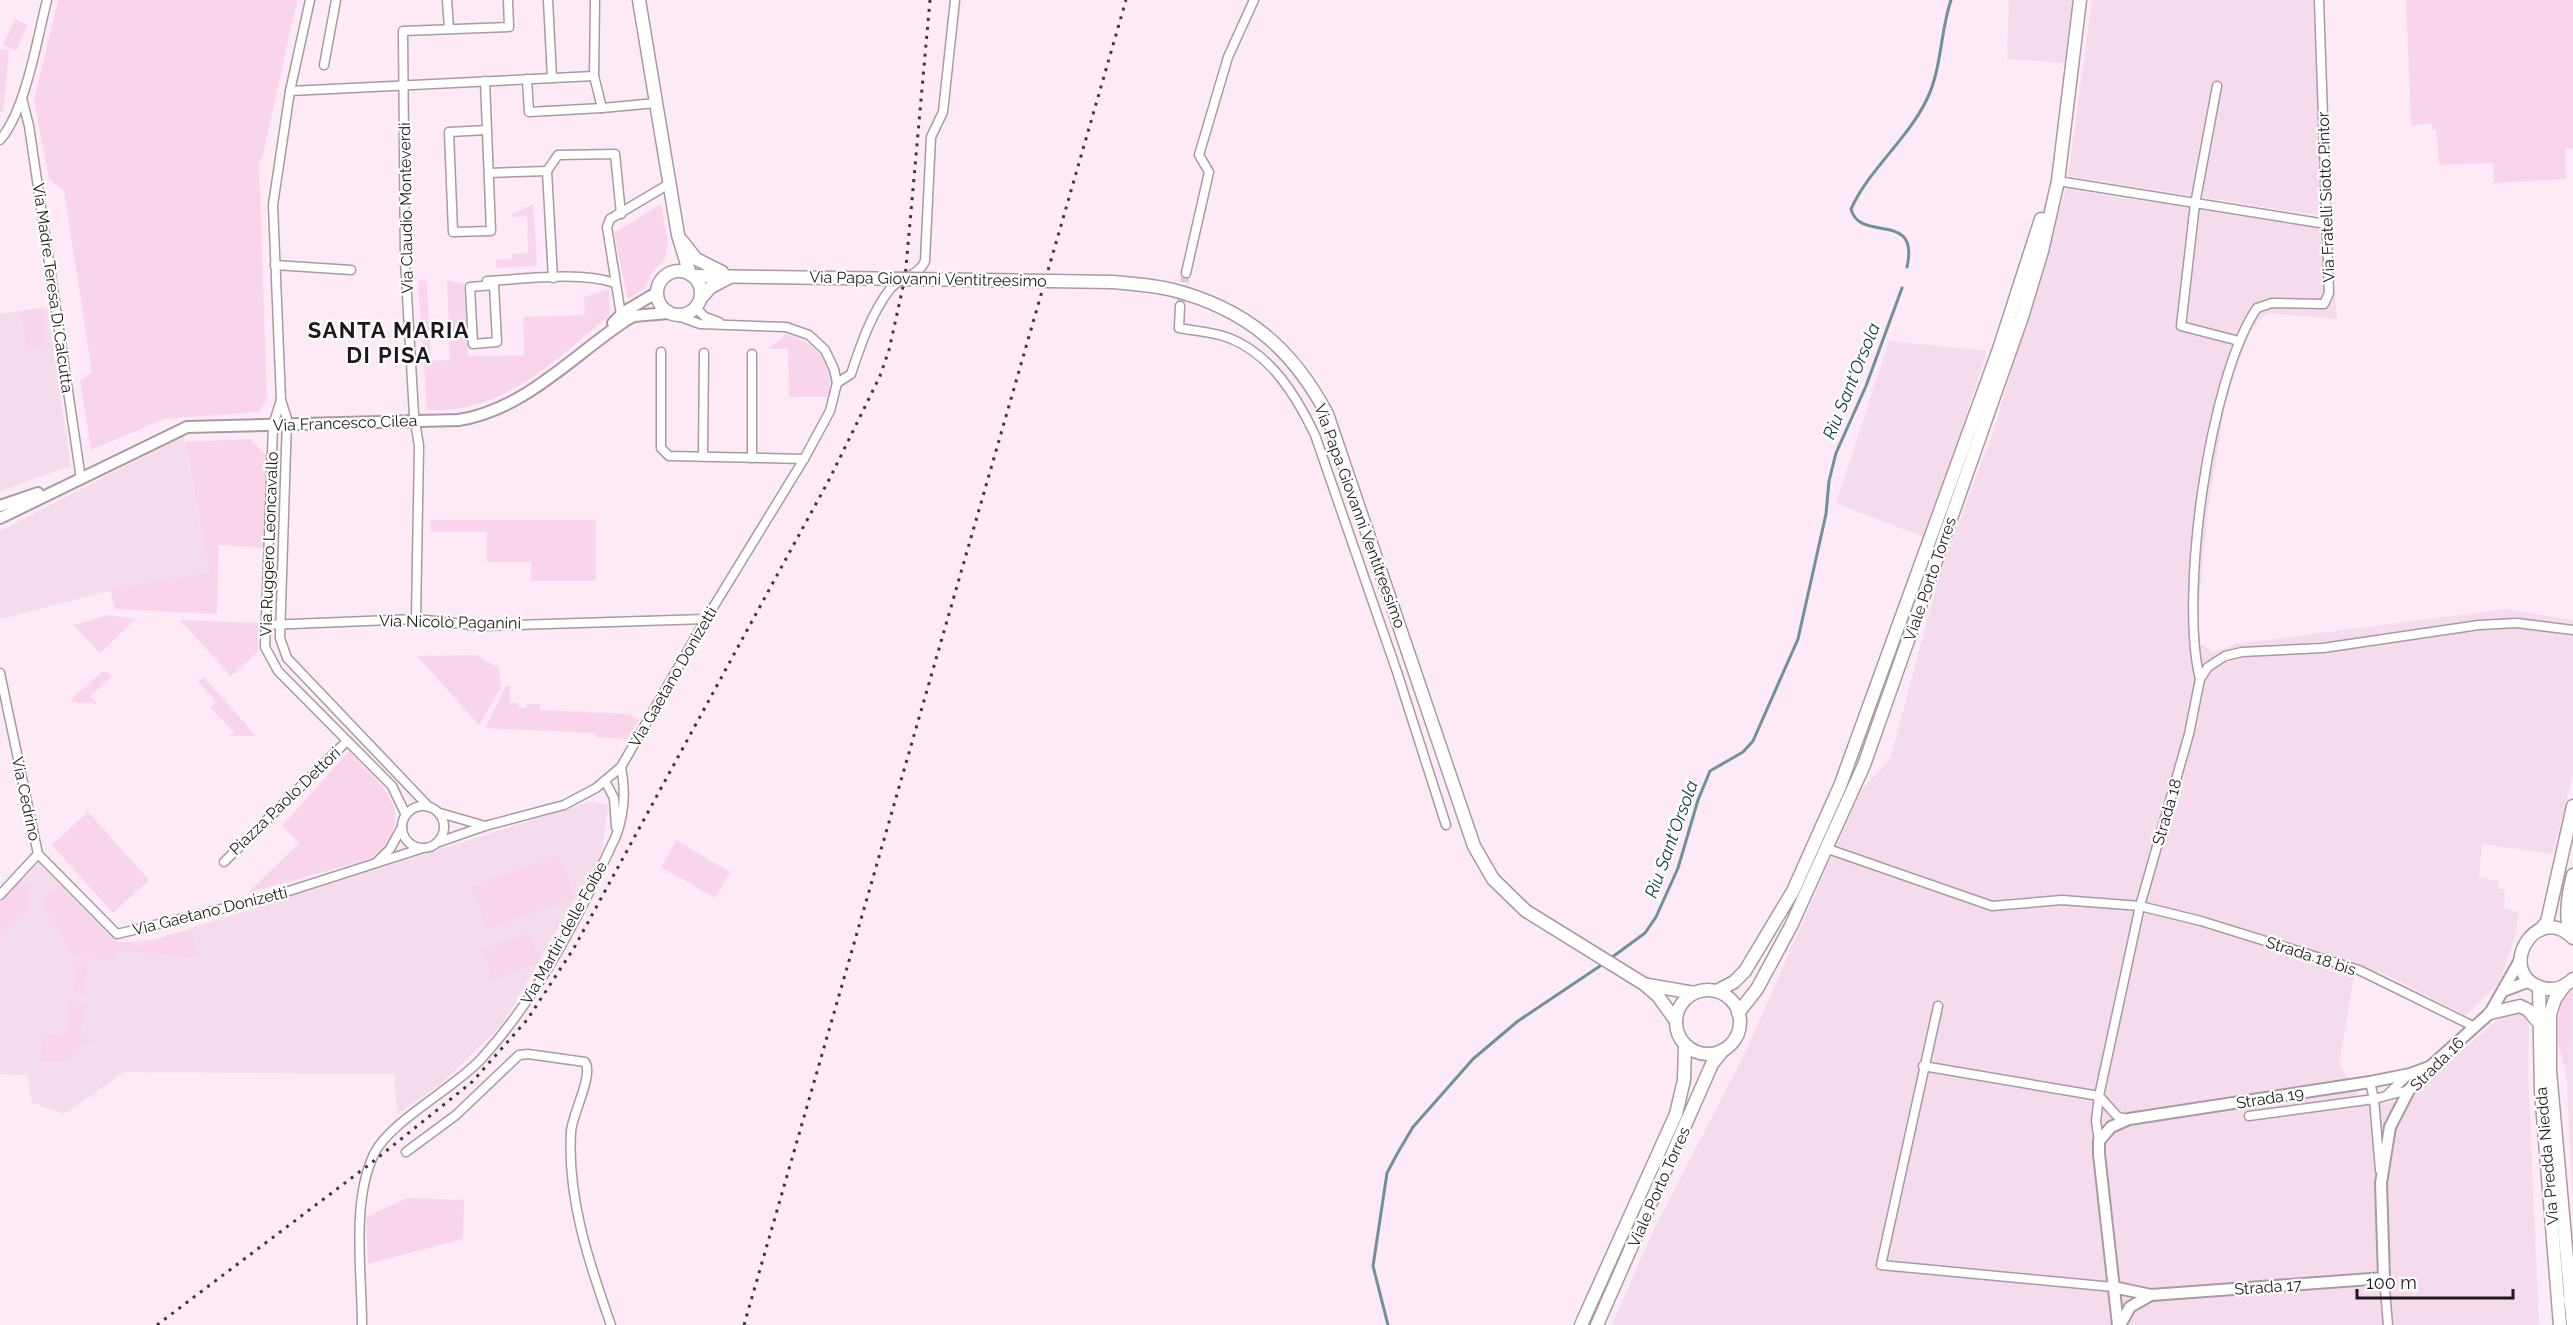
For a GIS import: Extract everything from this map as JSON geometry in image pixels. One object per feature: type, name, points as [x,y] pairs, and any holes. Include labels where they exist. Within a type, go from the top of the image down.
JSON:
[{"type":"main road","points":[[639,0],[678,235],[692,275],[701,290],[699,303],[673,314],[660,304],[656,293],[661,280],[671,272],[675,262],[678,235]]},
{"type":"main road","name":"Viale Porto Torres","points":[[1738,1013],[1773,961],[1828,849],[1864,765],[2023,313],[2042,251],[2058,181],[2080,0]]},
{"type":"main road","name":"Viale Porto Torres","points":[[1717,991],[1734,982],[1745,971],[1793,891],[1840,786],[1999,349],[2037,234],[2065,124]]},
{"type":"main road","points":[[678,235],[696,259],[708,267],[734,276]]},
{"type":"main road","points":[[671,272],[692,275]]},
{"type":"main road","name":"Via Papa Giovanni Ventitreesimo","points":[[692,275],[1113,282],[1172,290],[1217,304],[1257,326],[1296,366],[1313,388],[1327,414],[1474,846],[1493,879],[1526,911],[1644,984],[1658,996],[1676,1021]]},
{"type":"main road","name":"Via Papa Giovanni Ventitreesimo","points":[[699,303],[711,287],[734,276]]},
{"type":"main road","points":[[2569,982],[2547,989],[2534,984],[2520,960],[2524,944],[2547,922],[2573,806]]},
{"type":"main road","points":[[2572,937],[2567,926],[2567,913],[2573,875]]},
{"type":"main road","points":[[2540,930],[2553,928],[2572,937]]},
{"type":"main road","name":"Via Predda Niedda","points":[[2569,982],[2555,999],[2550,1014],[2550,1071],[2573,1325]]},
{"type":"main road","name":"Via Papa Giovanni Ventitreesimo","points":[[1644,984],[1664,990],[1694,993]]},
{"type":"main road","name":"Via Predda Niedda","points":[[2534,984],[2539,1023],[2541,1091],[2560,1325]]},
{"type":"main road","points":[[1705,990],[1717,991],[1726,996],[1738,1013],[1737,1035],[1723,1050],[1710,1054],[1696,1052],[1685,1045],[1678,1034],[1676,1021],[1678,1010],[1694,993],[1705,990]]},
{"type":"main road","points":[[2490,1013],[2520,1006],[2528,1010],[2539,1023]]},
{"type":"main road","name":"Viale Porto Torres","points":[[1581,1325],[1676,1114],[1684,1080],[1685,1045]]},
{"type":"main road","name":"Viale Porto Torres","points":[[1597,1325],[1712,1064],[1723,1050]]},
{"type":"street","points":[[0,140],[14,119],[22,98],[47,0]]},
{"type":"street","name":"Via Ruggero Leoncavallo","points":[[310,0],[290,91],[273,205],[281,400],[287,422],[282,526],[280,625],[282,648],[287,658],[429,807]]},
{"type":"street","points":[[324,65],[336,0]]},
{"type":"street","points":[[447,0],[449,28],[508,27],[508,0]]},
{"type":"street","points":[[548,0],[552,78]]},
{"type":"street","points":[[594,0],[594,76],[602,108]]},
{"type":"street","points":[[673,314],[696,323],[798,329],[809,335],[825,350],[834,369],[837,383],[851,374],[864,333],[889,290],[921,269],[925,261],[931,137],[943,112],[955,0]]},
{"type":"street","points":[[1186,273],[1209,172],[1199,156],[1228,57],[1254,0]]},
{"type":"street","name":"Via Fratelli Siotto Pintor","points":[[2200,679],[2195,660],[2193,605],[2197,542],[2219,398],[2239,341],[2257,308],[2264,304],[2324,304],[2329,293],[2319,0]]},
{"type":"street","name":"Via Claudio Monteverdi","points":[[416,620],[420,446],[415,421],[405,260],[403,31],[449,28]]},
{"type":"street","points":[[290,91],[594,76]]},
{"type":"street","points":[[526,79],[529,112],[656,103]]},
{"type":"street","points":[[485,81],[489,173],[491,231],[453,232],[450,132],[487,130]]},
{"type":"street","points":[[2217,86],[2195,204],[2181,326],[2239,341]]},
{"type":"street","name":"Via Madre Teresa Di Calcutta","points":[[22,98],[29,126],[81,479]]},
{"type":"street","points":[[553,278],[547,171],[558,155],[615,154],[621,214]]},
{"type":"street","points":[[489,173],[547,171]]},
{"type":"street","points":[[2058,181],[2326,224]]},
{"type":"street","points":[[621,315],[607,227],[610,219],[669,184]]},
{"type":"street","points":[[275,265],[351,270]]},
{"type":"street","points":[[481,286],[481,281],[553,278],[603,279],[615,283]]},
{"type":"street","points":[[494,285],[497,342],[473,344],[470,287],[481,286],[494,285]]},
{"type":"street","name":"Via Francesco Cilea","points":[[596,340],[621,315],[656,293]]},
{"type":"street","points":[[699,303],[705,317],[725,325]]},
{"type":"street","points":[[1180,306],[1179,328],[1229,338],[1251,350],[1275,371],[1298,400],[1315,435],[1397,672],[1446,825]]},
{"type":"street","name":"Via Francesco Cilea","points":[[0,518],[187,427],[273,425],[287,422],[415,421],[483,416],[507,406],[596,340],[634,316],[673,314]]},
{"type":"street","points":[[661,352],[661,448],[669,456],[804,459]]},
{"type":"street","points":[[703,456],[704,353]]},
{"type":"street","points":[[752,354],[752,458]]},
{"type":"street","name":"Via Gaetano Donizetti","points":[[38,854],[117,934],[267,898],[420,849],[430,848],[485,826],[564,805],[605,781],[621,767],[706,619],[804,459],[830,411],[837,383]]},
{"type":"street","name":"Via Ruggero Leoncavallo","points":[[281,400],[273,425],[265,647],[278,671],[392,786],[406,815]]},
{"type":"street","name":"Via Francesco Cilea","points":[[0,506],[81,479]]},
{"type":"street","name":"Via Nicolò Paganini","points":[[267,625],[416,620],[482,626],[706,619]]},
{"type":"street","points":[[2200,679],[2208,667],[2225,656],[2242,652],[2323,648],[2480,625],[2517,623],[2573,630]]},
{"type":"street","points":[[1397,672],[1415,672]]},
{"type":"street","name":"Via Cedrino","points":[[0,673],[38,854]]},
{"type":"street","name":"Strada 18","points":[[2119,1325],[2096,1121],[2099,1096],[2140,906],[2189,734],[2200,679]]},
{"type":"street","name":"Piazza Paolo Dettori","points":[[224,862],[347,741]]},
{"type":"street","name":"Via Martiri delle Foibe","points":[[362,1325],[361,1203],[363,1182],[375,1152],[388,1134],[466,1074],[518,1016],[538,986],[616,836],[623,812],[624,784],[621,767]]},
{"type":"street","points":[[605,781],[614,798],[616,836]]},
{"type":"street","points":[[376,863],[390,849],[406,815],[416,807],[429,807],[485,826]]},
{"type":"street","points":[[438,843],[444,831],[439,812]]},
{"type":"street","points":[[402,827],[404,837],[410,845],[420,849]]},
{"type":"street","name":"Strada 18 bis","points":[[1828,849],[1992,906],[2062,900],[2140,906],[2201,921],[2359,970],[2475,1027]]},
{"type":"street","points":[[0,895],[38,854]]},
{"type":"street","name":"Strada 16","points":[[2381,1183],[2390,1127],[2409,1090],[2431,1066],[2490,1013],[2520,960]]},
{"type":"street","points":[[2503,991],[2534,984]]},
{"type":"street","points":[[1938,1006],[1881,1265],[2113,1287]]},
{"type":"street","points":[[406,1152],[456,1114],[519,1055],[530,1054],[585,1062],[589,1072],[571,1130],[570,1162],[580,1225],[611,1325]]},
{"type":"street","points":[[1923,1066],[2099,1096],[2118,1116],[2129,1119]]},
{"type":"street","name":"Strada 19","points":[[2099,1141],[2111,1127],[2129,1119],[2370,1082],[2410,1074],[2431,1066]]},
{"type":"street","name":"Strada 19","points":[[2385,1096],[2410,1074]]},
{"type":"street","name":"Strada 16","points":[[2370,1082],[2374,1100],[2381,1183],[2388,1325]]},
{"type":"street","points":[[2249,1116],[2374,1100],[2409,1090]]},
{"type":"street","name":"Strada 17","points":[[2113,1287],[2151,1295],[2384,1278]]},
{"type":"street","points":[[2119,1325],[2130,1307],[2151,1295]]},
{"type":"shaded area","points":[[58,0],[297,0],[263,155],[259,162],[267,400],[259,412],[164,419],[91,450],[80,380],[92,372],[64,191],[49,179],[34,100]]},
{"type":"shaded area","points":[[2009,0],[2077,0],[2065,63],[2007,59]]},
{"type":"shaded area","points":[[2092,0],[2317,0],[2322,216],[2068,176]]},
{"type":"shaded area","points":[[2406,0],[2573,0],[2573,148],[2565,149],[2566,179],[2494,183],[2493,163],[2439,165],[2436,129],[2432,130],[2432,123],[2411,126]]},
{"type":"shaded area","points":[[15,19],[28,25],[16,51],[3,45]]},
{"type":"shaded area","points":[[0,49],[9,50],[3,112],[0,112]]},
{"type":"shaded area","points":[[2066,189],[2329,230],[2337,319],[2269,313],[2259,319],[2250,333],[2237,366],[2225,406],[2208,508],[2197,624],[2198,643],[2215,652],[2236,644],[2505,609],[2573,620],[2573,776],[2552,854],[2482,844],[2479,877],[2499,881],[2498,888],[2505,890],[2504,908],[2519,912],[2515,937],[2499,983],[2466,1016],[2387,975],[2356,965],[2339,1064],[2364,1105],[2411,1099],[2419,1087],[2508,1011],[2517,1010],[2524,1013],[2529,1027],[2528,1070],[2539,1325],[1612,1325],[1651,1235],[1746,1051],[1860,792],[1890,759],[1940,573],[1994,429]]},
{"type":"shaded area","points":[[533,204],[537,262],[535,266],[497,268],[495,260],[512,259],[512,254],[528,253],[527,216],[507,217]]},
{"type":"shaded area","points":[[661,204],[668,244],[665,259],[653,271],[644,289],[628,299],[614,233]]},
{"type":"shaded area","points":[[418,280],[427,281],[431,361],[450,360],[447,280],[464,284],[468,356],[524,355],[523,317],[585,315],[584,297],[609,289],[609,316],[547,367],[504,394],[455,409],[427,410]]},
{"type":"shaded area","points":[[47,307],[71,466],[0,491],[0,314]]},
{"type":"shaded area","points":[[41,308],[47,346],[26,349],[21,311]]},
{"type":"shaded area","points":[[786,334],[807,343],[821,356],[829,374],[829,397],[789,397],[788,349],[768,349]]},
{"type":"shaded area","points":[[1889,341],[1987,351],[1926,538],[1836,503]]},
{"type":"shaded area","points":[[183,436],[209,572],[109,591],[0,619],[0,531]]},
{"type":"shaded area","points":[[250,439],[266,455],[263,548],[219,545],[217,614],[115,609],[109,585],[113,588],[209,572],[185,442]]},
{"type":"shaded area","points":[[431,520],[596,520],[596,581],[531,581],[531,562],[487,562],[487,532],[431,532]]},
{"type":"shaded area","points":[[107,615],[136,619],[100,653],[73,625]]},
{"type":"shaded area","points":[[180,620],[259,623],[258,652],[231,676]]},
{"type":"shaded area","points":[[477,655],[499,668],[501,687],[479,725],[417,656]]},
{"type":"shaded area","points":[[106,671],[112,677],[90,696],[97,704],[72,702],[72,698]]},
{"type":"shaded area","points":[[204,677],[256,736],[229,736],[234,732],[210,707],[216,702],[198,681]]},
{"type":"shaded area","points":[[506,686],[510,686],[510,703],[519,703],[519,708],[527,708],[527,704],[540,704],[540,710],[629,714],[639,720],[627,739],[596,737],[596,733],[485,728]]},
{"type":"shaded area","points":[[349,751],[383,788],[395,812],[395,825],[389,840],[377,857],[248,893],[299,843],[282,826]]},
{"type":"shaded area","points":[[593,801],[608,805],[602,853],[502,1025],[440,1085],[397,1114],[394,1074],[125,1072],[64,1114],[32,1103],[27,1075],[0,1074],[0,906],[38,863],[119,943],[156,939]]},
{"type":"shaded area","points":[[88,812],[149,880],[113,913],[52,845]]},
{"type":"shaded area","points":[[676,840],[730,872],[715,898],[661,867]]},
{"type":"shaded area","points":[[559,854],[575,898],[487,930],[471,887]]},
{"type":"shaded area","points":[[21,879],[30,890],[30,907],[0,937],[0,902]]},
{"type":"shaded area","points":[[58,884],[113,941],[142,945],[192,930],[197,958],[117,951],[114,960],[74,957],[45,909],[46,894]]},
{"type":"shaded area","points":[[529,932],[540,962],[493,980],[481,950]]},
{"type":"shaded area","points":[[73,960],[88,962],[84,994],[73,993],[76,965],[72,964]]},
{"type":"shaded area","points":[[2573,989],[2573,1217],[2567,1083],[2563,1051],[2557,1043],[2560,1006],[2563,998]]},
{"type":"shaded area","points":[[2572,990],[2568,1064],[2563,1064],[2558,1043],[2558,1019],[2561,1006]]},
{"type":"shaded area","points":[[69,1001],[84,1003],[80,1038],[93,1040],[64,1061],[40,1061],[43,1034],[65,1036]]},
{"type":"shaded area","points":[[408,1198],[464,1200],[463,1239],[368,1264],[366,1217]]},
{"type":"waterway","name":"Riu Sant'Orsola","points":[[1907,267],[1909,249],[1905,238],[1897,232],[1865,225],[1857,219],[1851,209],[1868,180],[1910,127],[1927,99],[1936,75],[1951,0]]},
{"type":"waterway","name":"Riu Sant'Orsola","points":[[1611,958],[1645,933],[1656,917],[1678,868],[1698,800],[1710,771],[1743,752],[1753,741],[1798,639],[1826,514],[1829,481],[1836,453],[1866,386],[1902,288]]},
{"type":"waterway","name":"Riu Sant'Orsola","points":[[1388,1325],[1373,1266],[1387,1173],[1413,1127],[1473,1059],[1518,1021],[1603,964]]},
{"type":"tunnel","points":[[1180,306],[1186,273]]},
{"type":"railway","points":[[157,1325],[370,1164],[472,1082],[527,1020],[574,948],[830,478],[880,376],[889,350],[905,278],[930,0]]},
{"type":"railway","points":[[744,1325],[1126,0]]},
{"type":"district","name":"SANTA MARIA DI PISA","points":[[389,342]]}]
